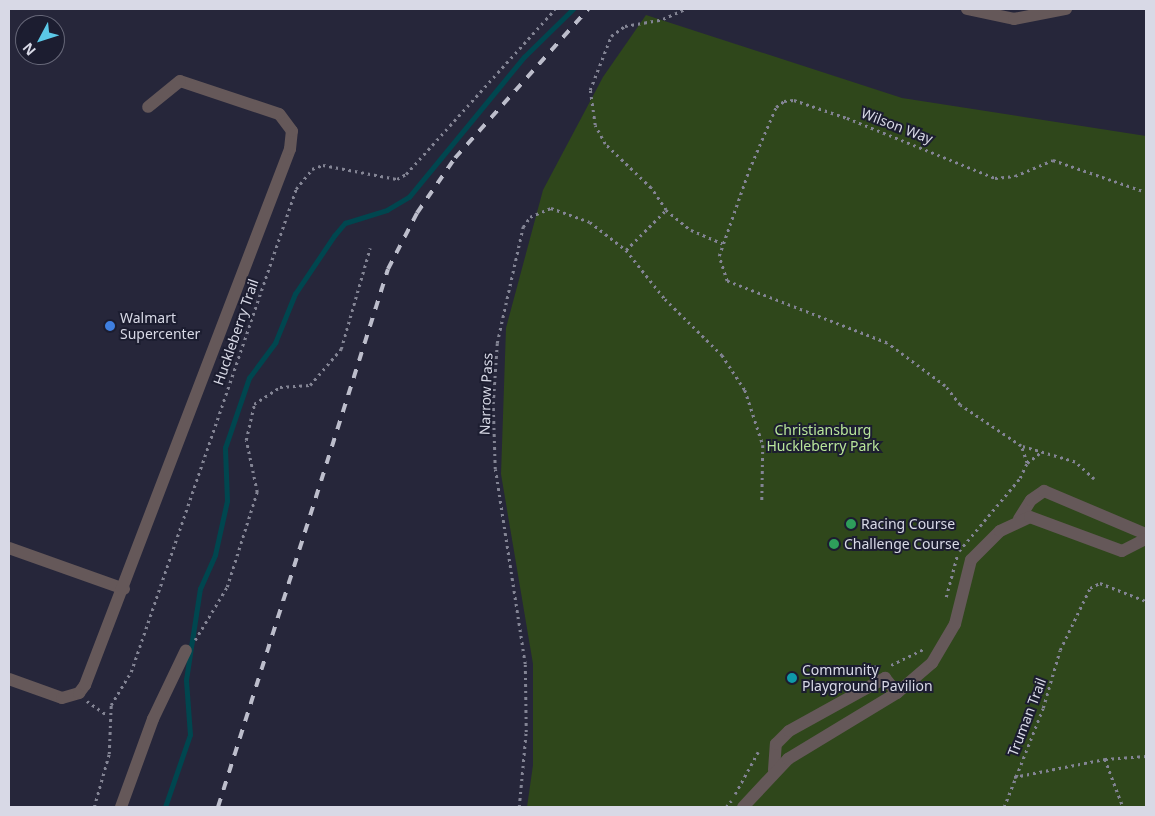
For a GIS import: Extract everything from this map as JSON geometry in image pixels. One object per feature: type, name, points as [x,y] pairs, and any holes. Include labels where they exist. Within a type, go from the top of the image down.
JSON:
[{"type":"street","points":[[967,9],[1014,19],[1066,9]]},
{"type":"street","points":[[9,678],[62,698],[79,693],[124,589],[290,149],[292,131],[279,114],[180,81],[148,107]]},
{"type":"street","points":[[743,807],[774,770],[819,736],[896,693],[926,670],[941,650],[955,624],[971,560],[1019,519],[1031,500],[1044,491],[1146,534]]},
{"type":"street","points":[[1019,519],[1045,520],[1122,551],[1146,539]]},
{"type":"street","points":[[9,548],[124,589]]},
{"type":"street","points":[[121,807],[153,719],[186,650]]},
{"type":"street","points":[[774,770],[776,744],[789,731],[885,678],[896,693]]},
{"type":"path","name":"Huckleberry Trail","points":[[94,807],[108,763],[108,715],[131,672],[296,189],[312,169],[323,165],[397,179],[406,174],[554,9]]},
{"type":"path","points":[[685,9],[663,19],[625,26],[611,36],[600,54],[590,90],[595,126],[606,144],[651,188],[666,210],[691,230],[722,243],[719,264],[727,281],[887,343],[945,386],[960,405],[1021,446],[1075,462],[1094,479]]},
{"type":"path","name":"Wilson Way","points":[[722,243],[776,107],[784,101],[794,100],[847,118],[995,178],[1015,176],[1053,160],[1146,192]]},
{"type":"path","name":"Narrow Pass","points":[[519,807],[526,732],[525,664],[495,469],[493,404],[508,282],[523,227],[540,210],[551,208],[590,222],[626,250],[665,299],[722,355],[745,390],[763,445],[762,503]]},
{"type":"path","points":[[626,250],[666,210]]},
{"type":"path","points":[[186,650],[204,631],[227,587],[257,492],[246,440],[254,404],[280,387],[310,385],[341,348],[370,248]]},
{"type":"path","points":[[1027,464],[1040,453]]},
{"type":"path","name":"Truman Trail","points":[[1014,777],[1041,716],[1060,650],[1090,588],[1100,583],[1146,601]]},
{"type":"path","points":[[867,668],[902,662],[920,652]]},
{"type":"path","points":[[93,707],[108,715]]},
{"type":"path","points":[[726,807],[758,752]]},
{"type":"path","name":"Truman Trail","points":[[1014,777],[1105,759],[1146,756]]},
{"type":"path","points":[[1105,759],[1123,807]]},
{"type":"path","points":[[1004,807],[1014,777]]},
{"type":"green space","name":"Christiansburg Huckleberry Park","points":[[646,15],[902,98],[1146,136],[1146,807],[527,807],[533,765],[533,664],[501,474],[506,328],[543,190],[603,77]]},
{"type":"waterway","points":[[165,807],[190,735],[186,680],[200,589],[215,555],[227,501],[225,448],[249,378],[275,343],[295,294],[334,236],[345,223],[387,210],[409,197],[524,57],[573,9]]},
{"type":"railway","points":[[218,807],[388,269],[417,213],[455,158],[588,9]]},
{"type":"place","name":"Walmart Supercenter","points":[[110,326]]},
{"type":"place","name":"Racing Course","points":[[851,524]]},
{"type":"place","name":"Challenge Course","points":[[834,544]]},
{"type":"place","name":"Community Playground Pavilion","points":[[792,678]]}]
